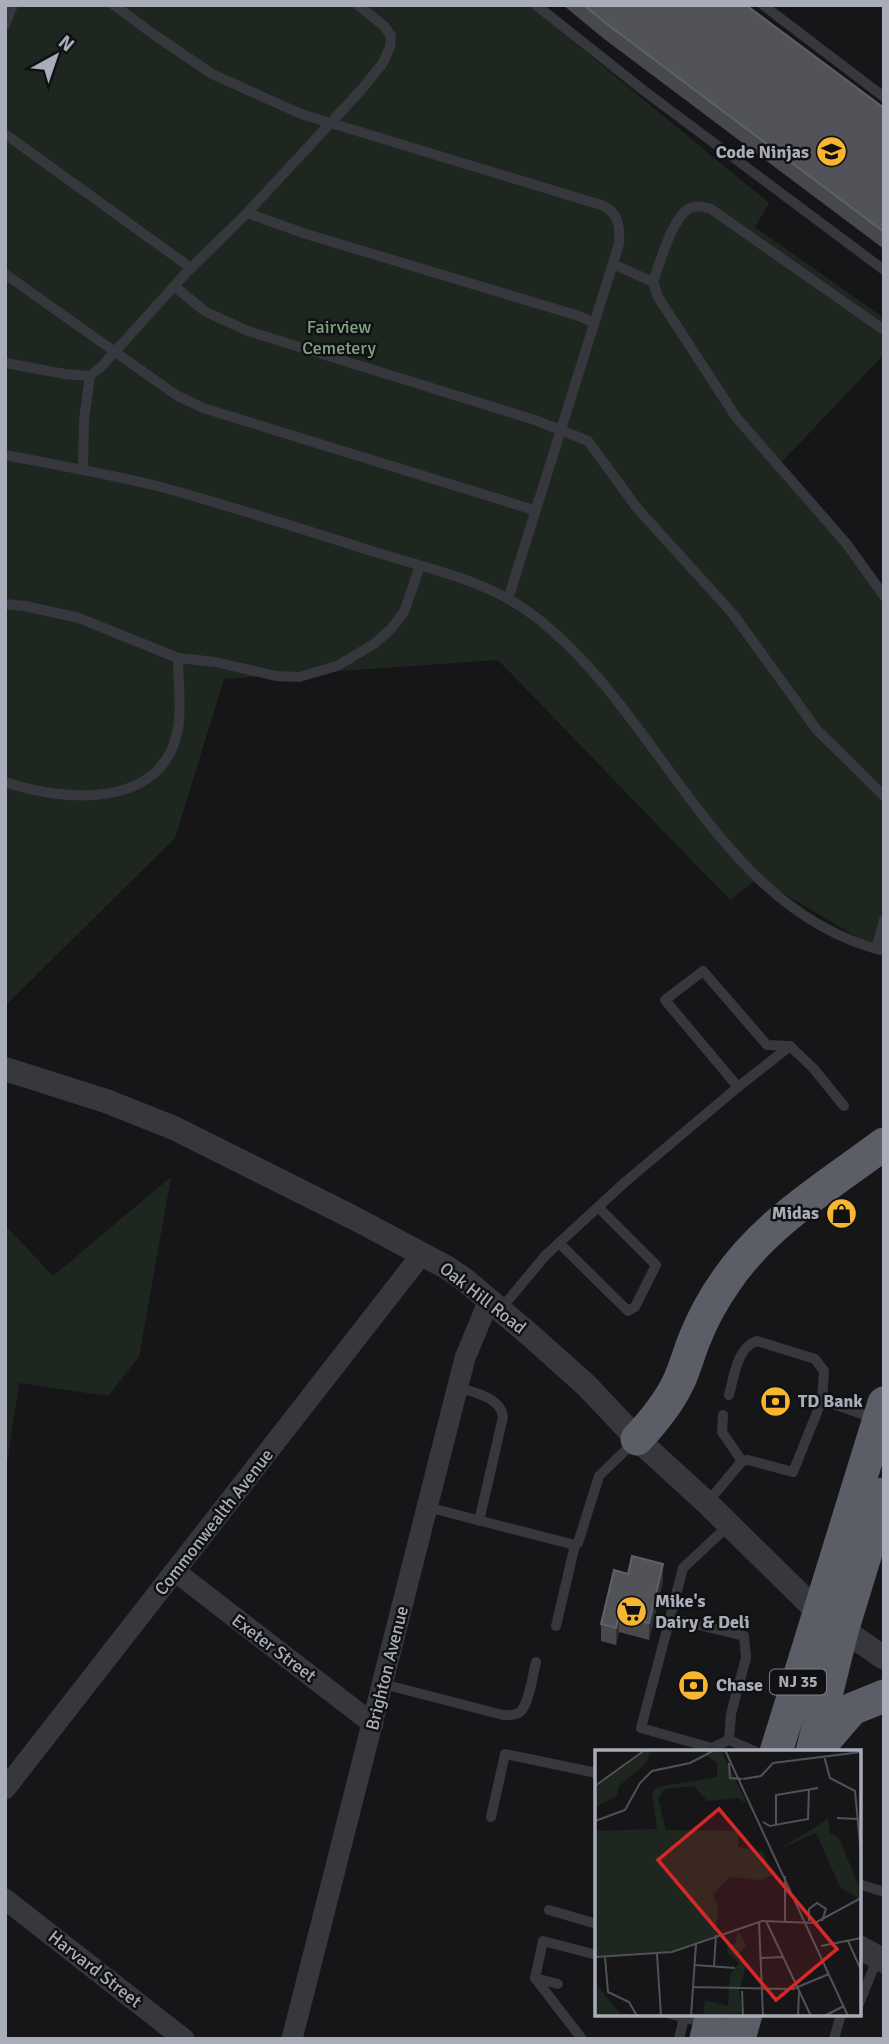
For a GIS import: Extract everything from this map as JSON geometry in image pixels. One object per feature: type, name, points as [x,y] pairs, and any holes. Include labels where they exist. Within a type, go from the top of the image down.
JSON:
[{"type":"highway","points":[[637,1440],[662,1412],[679,1381],[711,1304],[726,1279],[755,1244],[884,1143]]},
{"type":"highway","name":"NJ 35","points":[[814,1750],[831,1622],[881,1411]]},
{"type":"highway","name":"NJ 35","points":[[777,1750],[884,1494]]},
{"type":"highway","points":[[831,1622],[884,1554]]},
{"type":"highway","points":[[816,1750],[852,1709],[884,1696]]},
{"type":"highway","points":[[739,2039],[745,2016]]},
{"type":"street","name":"Oak Hill Road","points":[[5,1069],[106,1101],[174,1128],[355,1217],[465,1280],[586,1386],[637,1440],[831,1622],[884,1658]]},
{"type":"street","name":"Commonwealth Avenue","points":[[5,1789],[422,1254]]},
{"type":"street","name":"Brighton Avenue","points":[[292,2039],[466,1358],[495,1305]]},
{"type":"street","name":"Exeter Street","points":[[176,1572],[373,1724]]},
{"type":"street","name":"Harvard Street","points":[[5,1899],[184,2039]]},
{"type":"lane","points":[[5,25],[13,5]]},
{"type":"lane","points":[[114,5],[212,74],[301,114],[611,209],[617,216],[619,244],[508,599]]},
{"type":"lane","points":[[83,469],[84,420],[90,376],[191,268],[247,213],[383,63],[390,47],[391,36],[385,27],[358,5]]},
{"type":"lane","points":[[536,5],[643,90],[884,270]]},
{"type":"lane","points":[[763,5],[884,97]]},
{"type":"lane","points":[[5,134],[191,268]]},
{"type":"lane","points":[[884,330],[711,209],[700,206],[689,208],[680,216],[653,282],[658,297],[736,417],[846,543],[884,596]]},
{"type":"lane","points":[[247,213],[306,234],[579,316],[593,323]]},
{"type":"lane","points":[[613,264],[653,282]]},
{"type":"lane","points":[[5,274],[176,395],[203,408],[534,510]]},
{"type":"lane","points":[[175,287],[206,312],[248,331],[535,420],[588,441],[637,508],[733,614],[793,701],[817,730],[884,796]]},
{"type":"lane","points":[[5,363],[90,376]]},
{"type":"lane","points":[[5,455],[160,487],[420,566],[474,584],[508,599],[538,619],[596,674],[631,717],[712,829],[745,865],[799,911],[831,932],[880,950],[884,920]]},
{"type":"lane","points":[[5,604],[38,608],[79,618],[178,658],[215,662],[275,676],[299,677],[337,666],[374,644],[391,629],[404,612],[420,566]]},
{"type":"lane","points":[[5,782],[52,793],[93,795],[120,792],[141,784],[162,766],[178,728],[178,658]]},
{"type":"lane","points":[[738,1087],[664,1000],[703,971],[766,1045],[790,1046],[813,1068],[844,1106]]},
{"type":"lane","points":[[495,1305],[598,1207],[790,1046]]},
{"type":"lane","points":[[559,1243],[628,1311],[635,1307],[656,1265],[598,1207]]},
{"type":"lane","points":[[707,1503],[742,1461],[748,1460],[793,1472],[822,1400],[824,1371],[815,1359],[757,1341],[749,1343],[744,1349],[729,1395]]},
{"type":"lane","points":[[458,1387],[495,1402],[502,1409],[503,1417],[479,1521]]},
{"type":"lane","points":[[822,1400],[881,1411]]},
{"type":"lane","points":[[723,1415],[722,1432],[742,1461]]},
{"type":"lane","points":[[556,1626],[575,1545],[578,1544],[600,1476],[637,1440]]},
{"type":"lane","points":[[427,1507],[575,1545]]},
{"type":"lane","points":[[729,1525],[683,1568],[641,1728],[712,1748],[729,1740],[752,1750]]},
{"type":"lane","points":[[670,1618],[744,1636],[746,1658],[731,1714],[729,1740]]},
{"type":"lane","points":[[383,1684],[503,1715],[514,1715],[522,1711],[526,1702],[536,1662]]},
{"type":"lane","points":[[491,1818],[505,1754],[595,1773]]},
{"type":"lane","points":[[861,1885],[884,1892]]},
{"type":"lane","points":[[549,1910],[595,1923]]},
{"type":"lane","points":[[582,2039],[535,1978],[543,1941],[595,1954]]},
{"type":"lane","points":[[861,1997],[874,1955]]},
{"type":"lane","points":[[535,1978],[558,1984]]},
{"type":"lane","points":[[677,2016],[703,2024]]},
{"type":"lane","points":[[834,2039],[840,2016]]},
{"type":"lane","points":[[679,2039],[703,2024]]},
{"type":"green space","name":"Fairview Cemetery","points":[[5,5],[529,5],[769,203],[755,227],[884,318],[884,354],[779,465],[884,591],[882,952],[758,878],[730,900],[498,660],[224,679],[175,838],[5,1006]]},
{"type":"green space","points":[[171,1177],[139,1357],[108,1396],[19,1383],[5,1477],[5,1225],[53,1276]]},
{"type":"building","points":[[584,5],[746,5],[884,108],[884,232],[603,21]]},
{"type":"building","name":"Mike's Dairy & Deli","points":[[632,1556],[663,1564],[649,1623],[619,1615],[616,1628],[601,1624],[614,1570],[628,1574]]},
{"type":"place","name":"Code Ninjas","points":[[832,152]]},
{"type":"place","name":"Midas","points":[[842,1213]]},
{"type":"place","name":"TD Bank","points":[[775,1401]]},
{"type":"place","name":"Mike's Dairy & Deli","points":[[632,1611]]},
{"type":"place","name":"Chase","points":[[693,1685]]}]
